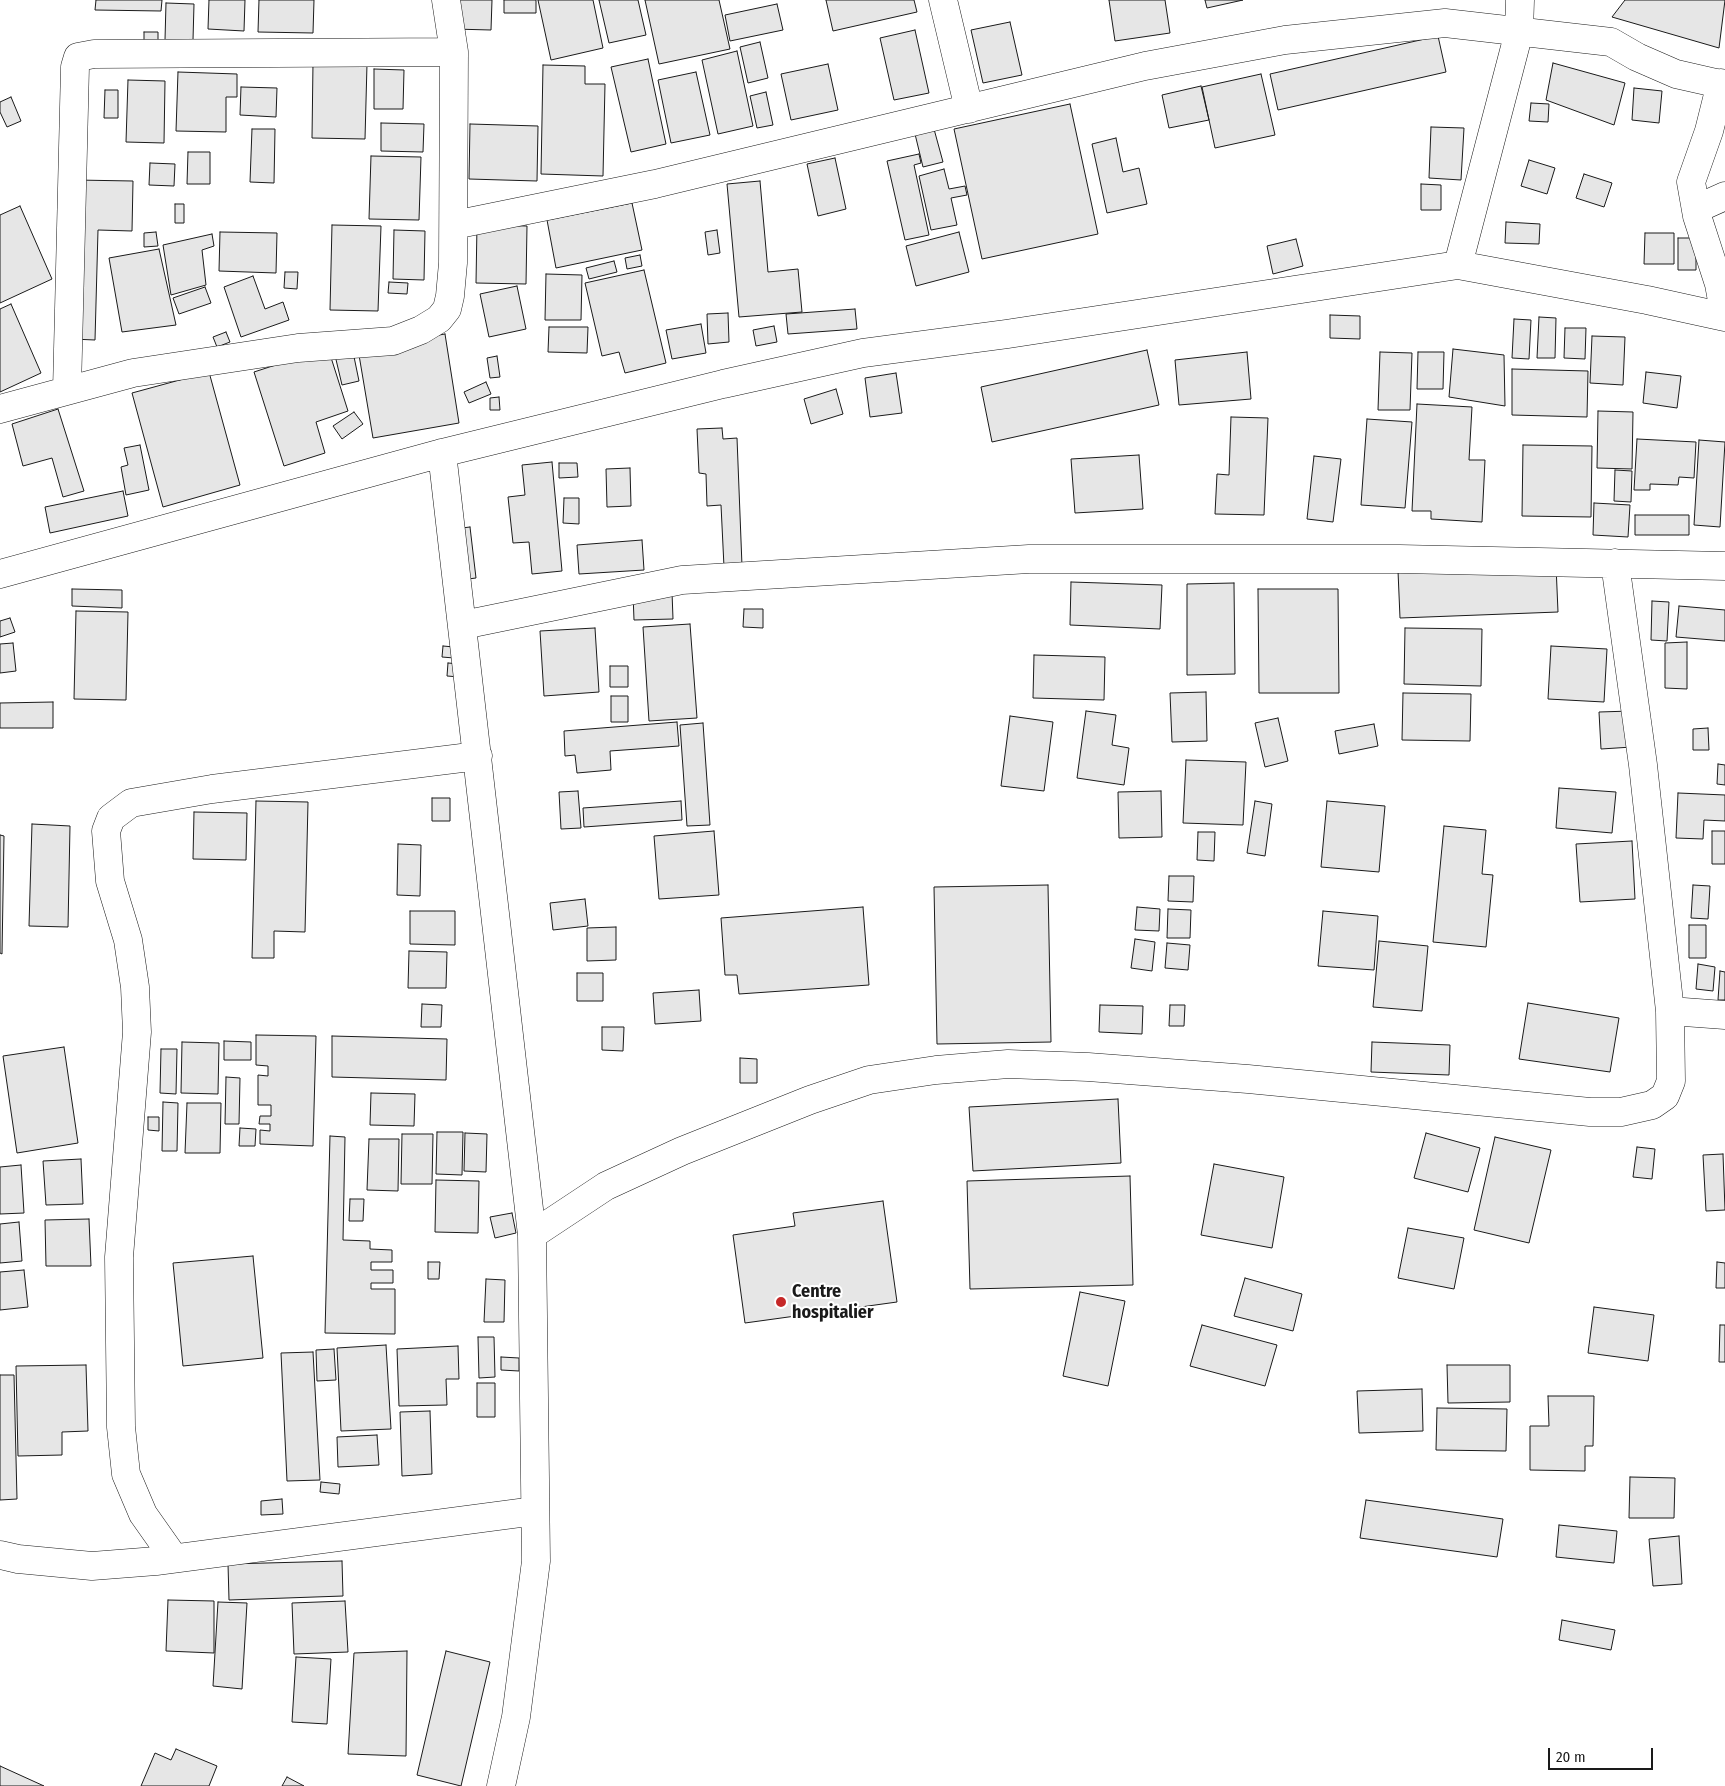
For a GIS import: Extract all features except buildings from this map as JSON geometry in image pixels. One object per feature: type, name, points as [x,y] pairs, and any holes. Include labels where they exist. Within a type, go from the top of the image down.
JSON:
[{"type":"street","points":[[0,409],[67,390],[152,370],[298,348],[394,341],[421,330],[439,319],[446,309],[452,282],[454,225],[454,52],[446,0]]},
{"type":"street","points":[[943,0],[969,109]]},
{"type":"street","points":[[1458,265],[1518,32],[1520,0]]},
{"type":"street","points":[[0,574],[442,453],[723,384],[863,353],[1007,334],[1458,265],[1647,300],[1725,318],[1718,284],[1696,209],[1691,182],[1723,84],[1676,74],[1637,57],[1612,42],[1445,23],[1285,40],[1145,66],[654,184],[454,225]]},
{"type":"street","points":[[67,390],[75,67],[78,56],[94,54],[454,52]]},
{"type":"street","points":[[1696,209],[1725,196]]},
{"type":"street","points":[[442,453],[532,1235],[535,1571],[516,1718],[501,1786]]},
{"type":"street","points":[[463,625],[682,580],[1000,560],[1400,559],[1725,566]]},
{"type":"street","points":[[532,1235],[606,1186],[682,1151],[810,1100],[869,1080],[936,1070],[1008,1064],[1088,1068],[1248,1079],[1590,1112],[1621,1112],[1652,1105],[1665,1096],[1672,1081],[1670,1011],[1643,765],[1616,563]]},
{"type":"street","points":[[174,1558],[143,1514],[129,1482],[126,1474],[122,1436],[119,1257],[137,1032],[135,987],[128,940],[110,881],[106,831],[111,818],[131,803],[212,789],[478,756]]},
{"type":"street","points":[[1670,1011],[1725,1015]]},
{"type":"street","points":[[0,1555],[18,1559],[92,1566],[174,1558],[535,1511]]},
{"type":"place","name":"Centre hospitalier","points":[[781,1302]]}]
